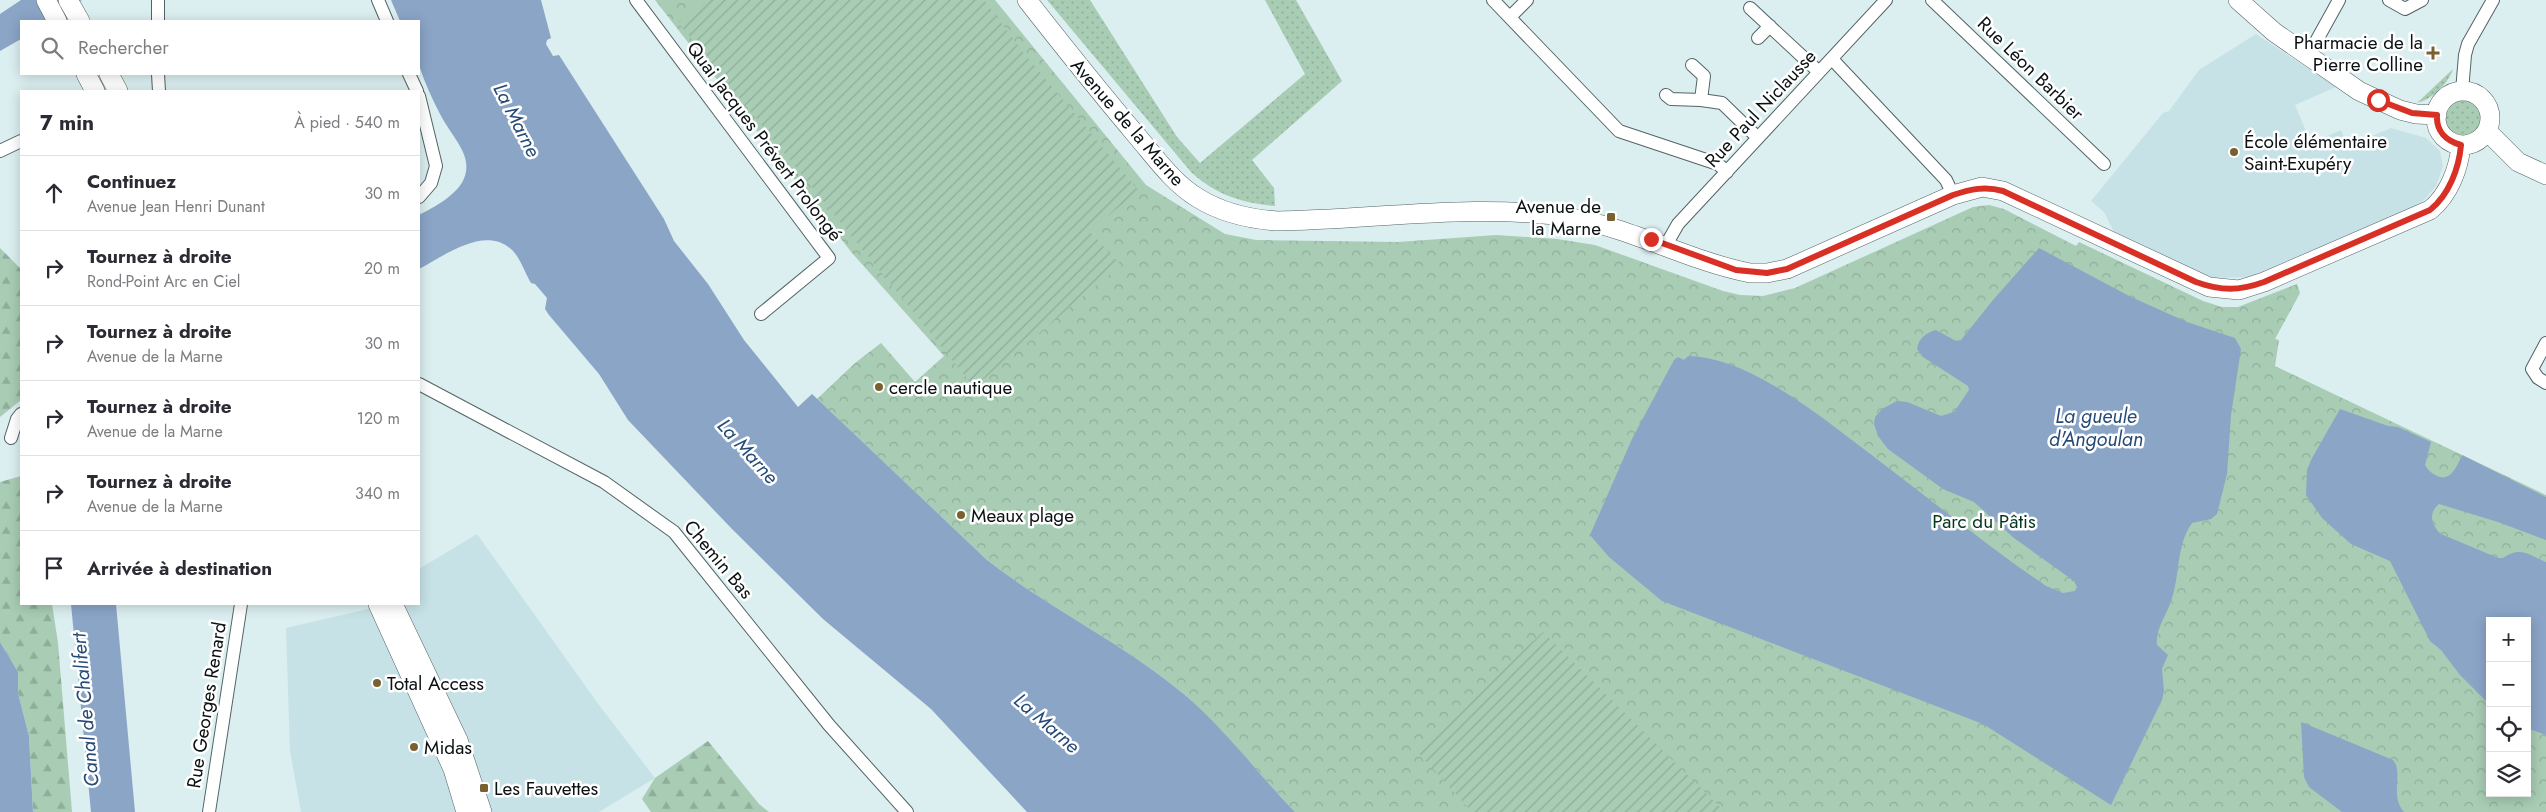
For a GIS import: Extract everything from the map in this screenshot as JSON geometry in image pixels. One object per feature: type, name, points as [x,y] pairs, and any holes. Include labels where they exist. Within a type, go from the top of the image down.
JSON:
[{"type":"street","points":[[46,0],[57,20]]},
{"type":"street","points":[[68,0],[79,20]]},
{"type":"street","points":[[158,0],[158,20]]},
{"type":"street","points":[[378,0],[387,20]]},
{"type":"street","name":"Quai Jacques Prévert Prolongé","points":[[636,0],[829,258],[761,314]]},
{"type":"street","name":"Avenue de la Marne","points":[[1027,0],[1074,61],[1174,180],[1197,198],[1221,210],[1257,220],[1277,221],[1455,214],[1542,214],[1575,218],[1666,245],[1736,270],[1767,273],[1787,269],[1953,195],[1982,188],[2003,191],[2196,282],[2218,289],[2239,290],[2430,210],[2444,196],[2451,182],[2461,145]]},
{"type":"street","points":[[1493,0],[1619,131],[1718,164],[1727,172]]},
{"type":"street","points":[[1510,17],[1527,0]]},
{"type":"street","name":"Rue Paul Niclausse","points":[[1666,245],[1678,224],[1886,0]]},
{"type":"street","name":"Rue Léon Barbier","points":[[1932,0],[2104,164]]},
{"type":"street","points":[[2308,56],[2339,0]]},
{"type":"street","points":[[2389,0],[2406,9],[2422,0]]},
{"type":"street","points":[[2462,91],[2464,55],[2468,44],[2493,0]]},
{"type":"street","points":[[2240,1],[2264,25],[2359,91],[2393,108],[2416,114],[2437,115]]},
{"type":"street","points":[[1750,8],[1819,72]]},
{"type":"street","points":[[1758,38],[1770,26]]},
{"type":"street","points":[[1832,59],[1946,180],[1953,195]]},
{"type":"street","points":[[1692,65],[1704,76],[1701,100]]},
{"type":"street","points":[[87,75],[94,90]]},
{"type":"street","points":[[110,75],[117,90]]},
{"type":"street","points":[[158,75],[158,90]]},
{"type":"street","points":[[409,75],[417,90]]},
{"type":"street","points":[[2462,91],[2475,94],[2487,105],[2490,116],[2486,131],[2476,142],[2461,145],[2451,142],[2443,135],[2438,126],[2437,115],[2444,100],[2454,93],[2462,91]]},
{"type":"street","points":[[1666,95],[1671,99],[1722,103],[1758,138]]},
{"type":"street","points":[[420,100],[436,166],[431,183],[420,196]]},
{"type":"street","points":[[2486,131],[2518,162],[2546,175]]},
{"type":"street","points":[[0,151],[20,141]]},
{"type":"street","points":[[2546,342],[2532,368],[2538,378],[2546,383]]},
{"type":"street","name":"Chemin Bas","points":[[420,385],[604,482],[674,532],[829,725],[907,812]]},
{"type":"street","points":[[11,438],[20,415]]},
{"type":"street","name":"Rue Georges Renard","points":[[209,812],[241,605]]},
{"type":"street","points":[[378,605],[453,768],[466,812]]},
{"type":"street","points":[[393,605],[458,740],[482,812]]},
{"type":"shaded area","name":"École élémentaire Saint-Exupéry","points":[[2256,34],[2336,87],[2295,105],[2311,143],[2341,130],[2348,146],[2391,128],[2426,138],[2440,151],[2443,166],[2436,186],[2424,200],[2413,207],[2250,277],[2215,278],[2186,267],[2114,232],[2104,212],[2091,201],[2163,113],[2169,111],[2199,70]]},
{"type":"shaded area","points":[[477,534],[599,705],[655,778],[599,812],[301,812],[290,751],[286,628],[368,609],[373,605],[420,605],[420,568]]},
{"type":"green space","name":"Parc du Pâtis","points":[[655,0],[995,0],[1146,185],[1225,234],[1256,240],[1398,242],[1496,235],[1557,239],[1595,245],[1723,291],[1740,295],[1763,296],[1795,288],[1973,207],[1989,205],[2004,209],[2076,246],[2079,242],[2203,301],[2222,307],[2238,307],[2297,284],[2300,293],[2275,339],[2279,340],[2275,366],[2546,495],[2546,812],[1295,812],[1214,722],[1185,695],[1137,659],[1011,578],[987,560],[817,399],[855,363],[881,343],[915,382],[944,356],[852,253]]},
{"type":"green space","points":[[710,0],[984,0],[1023,52],[1139,191],[1089,231],[1121,265],[974,387],[678,22]]},
{"type":"green space","points":[[1047,0],[1090,0],[1177,137],[1200,163],[1305,74],[1265,0],[1296,0],[1342,81],[1252,160],[1274,188],[1275,206],[1251,203],[1220,192],[1210,187],[1191,172]]},
{"type":"green space","points":[[2453,69],[2448,80],[2439,90],[2429,98],[2417,103]]},
{"type":"green space","points":[[2464,97],[2478,103],[2484,117],[2478,131],[2464,137],[2450,131],[2444,117],[2450,103]]},
{"type":"green space","points":[[0,248],[20,268],[20,401],[0,417]]},
{"type":"green space","points":[[20,476],[20,605],[52,605],[58,643],[72,812],[33,812],[29,736],[18,693],[18,672],[0,642],[0,482]]},
{"type":"green space","points":[[1543,632],[1725,812],[1472,812],[1415,749]]},
{"type":"green space","points":[[708,741],[759,804],[769,812],[651,812],[642,799],[655,778]]},
{"type":"water","points":[[21,0],[82,0],[52,20],[20,20],[20,40],[0,51],[0,14]]},
{"type":"water","name":"La Marne","points":[[391,0],[541,0],[551,38],[547,40],[546,44],[553,56],[559,55],[664,219],[674,241],[708,284],[744,340],[798,407],[812,394],[987,560],[1011,578],[1137,659],[1185,695],[1214,722],[1295,812],[1027,812],[931,709],[823,619],[732,529],[628,420],[599,374],[549,315],[545,309],[547,298],[535,284],[531,283],[520,261],[511,249],[500,242],[489,240],[477,241],[464,245],[420,268],[420,214],[448,198],[456,190],[466,173],[466,162],[462,150],[434,103],[420,68],[420,20],[400,20]]},
{"type":"water","name":"La gueule d'Angoulan","points":[[2039,248],[2131,297],[2187,322],[2235,338],[2241,349],[2231,415],[2227,474],[2217,514],[2211,519],[2192,523],[2183,541],[2174,592],[2159,628],[2157,639],[2157,645],[2168,655],[2162,669],[2164,691],[2162,700],[2111,805],[1983,724],[1662,601],[1609,557],[1590,535],[1632,439],[1674,360],[1678,357],[1684,360],[1688,356],[1713,359],[1739,368],[1764,380],[1839,430],[2046,586],[2063,593],[2075,591],[2077,587],[2074,581],[2014,538],[1974,502],[1943,489],[1888,449],[1878,436],[1874,424],[1875,417],[1882,409],[1897,401],[1907,402],[1941,416],[1954,412],[1969,390],[1968,386],[1923,357],[1917,349],[1919,342],[1926,334],[1936,330],[1956,341],[1961,340]]},
{"type":"water","points":[[2340,409],[2388,426],[2398,427],[2431,442],[2425,465],[2437,476],[2446,477],[2450,475],[2456,468],[2462,455],[2546,497],[2546,540],[2498,522],[2439,504],[2433,511],[2432,519],[2435,527],[2441,534],[2498,558],[2503,558],[2514,552],[2524,552],[2546,562],[2546,735],[2531,729],[2531,617],[2486,617],[2486,701],[2460,675],[2441,650],[2430,641],[2390,561],[2351,544],[2322,518],[2306,495],[2307,470]]},
{"type":"water","name":"Canal de Chalifert","points":[[71,605],[116,605],[135,812],[91,812]]},
{"type":"water","points":[[0,642],[18,672],[18,693],[29,736],[33,812],[0,812]]},
{"type":"water","points":[[2301,722],[2393,760],[2397,771],[2398,798],[2404,812],[2342,812],[2309,787],[2304,777]]},
{"type":"place","name":"Pharmacie de la Pierre Colline","points":[[2433,53]]},
{"type":"place","name":"École élémentaire Saint-Exupéry","points":[[2234,152]]},
{"type":"place","name":"Avenue de la Marne","points":[[1611,217]]},
{"type":"place","name":"cercle nautique","points":[[879,387]]},
{"type":"place","name":"Meaux plage","points":[[961,515]]},
{"type":"place","name":"Total Access","points":[[377,683]]},
{"type":"place","name":"Midas","points":[[414,747]]},
{"type":"place","name":"Les Fauvettes","points":[[484,788]]},
{"type":"route","points":[[1651,239],[1736,270],[1767,273],[1787,269],[1953,195],[1967,190],[1991,188],[2003,191],[2196,282],[2218,289],[2239,290],[2264,282],[2430,210],[2444,196],[2456,167],[2461,145],[2446,139],[2438,126],[2437,115],[2424,115],[2400,110],[2378,100]]}]
